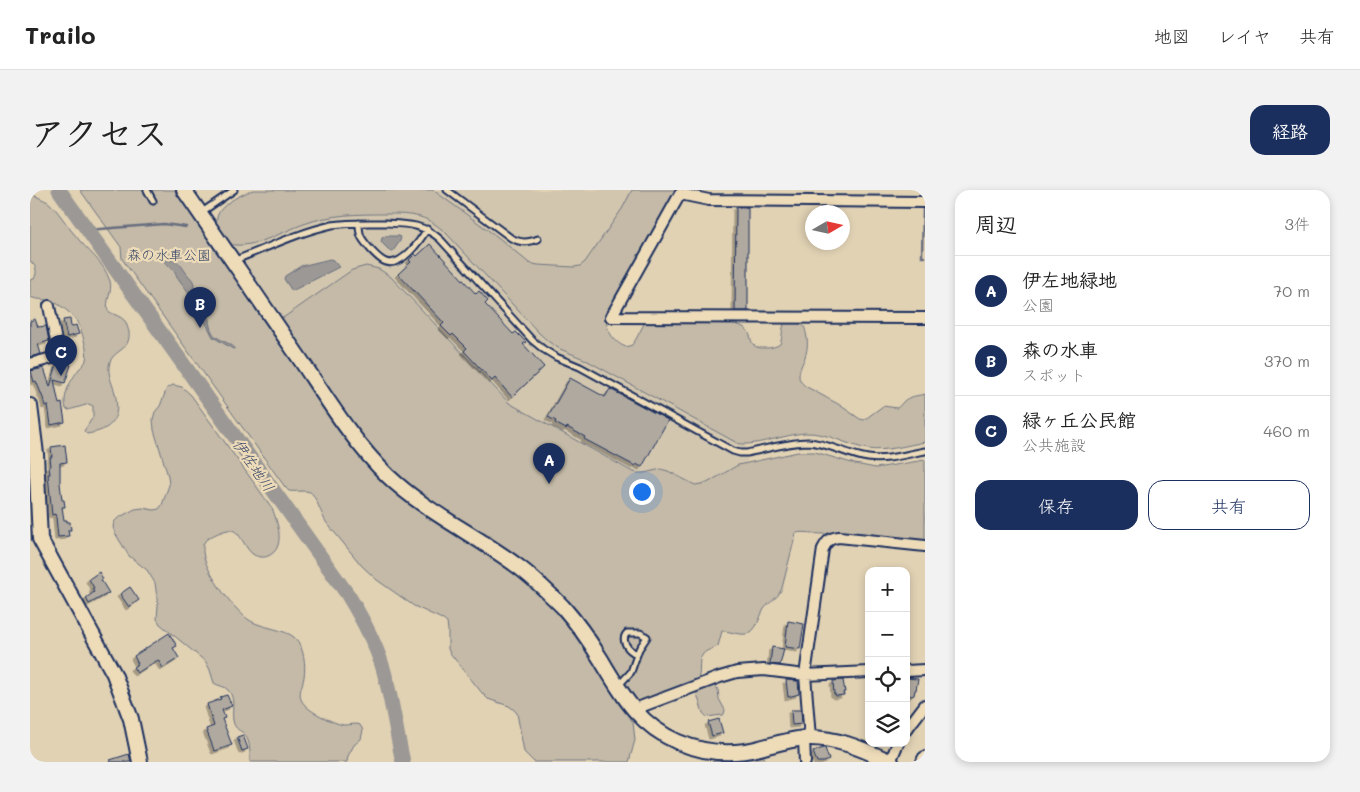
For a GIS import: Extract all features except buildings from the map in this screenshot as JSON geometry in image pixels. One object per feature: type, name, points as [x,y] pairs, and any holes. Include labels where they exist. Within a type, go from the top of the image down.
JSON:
[{"type":"street","points":[[184,190],[341,420],[371,459],[426,507],[516,565],[548,593],[568,613],[590,641],[626,701],[649,725],[685,744],[709,751],[742,751],[795,740],[822,739],[848,744],[890,762],[896,747]]},
{"type":"street","points":[[925,202],[709,200],[680,194],[611,317],[925,318]]},
{"type":"street","points":[[30,364],[60,356],[49,306]]},
{"type":"street","points":[[30,411],[36,454],[34,523],[42,543],[105,657],[122,692],[131,719],[140,762]]},
{"type":"street","points":[[805,762],[807,739],[805,675],[823,549],[826,542],[832,538],[839,537],[925,546]]},
{"type":"street","points":[[635,711],[640,707],[737,672],[764,670],[805,675],[865,672]]},
{"type":"street","points":[[910,671],[925,670]]},
{"type":"street","points":[[910,725],[925,705]]},
{"type":"lane","points":[[147,190],[153,201]]},
{"type":"lane","points":[[200,214],[234,190]]},
{"type":"lane","points":[[447,190],[511,238],[519,242],[529,242],[538,239]]},
{"type":"lane","points":[[359,222],[359,233],[362,240],[381,260],[390,263],[395,263],[403,258],[420,242],[427,229]]},
{"type":"lane","points":[[233,262],[238,258],[321,228],[359,222],[411,224],[427,229],[440,240],[543,350],[580,367],[733,451],[747,453],[807,442],[827,445],[858,456],[876,459],[925,451]]},
{"type":"lane","points":[[617,687],[631,672],[637,654],[647,637],[640,633],[627,633],[625,635],[625,642],[630,651],[637,654]]},
{"type":"shaded area","points":[[433,190],[632,190],[622,209],[585,262],[580,266],[574,267],[529,263]]},
{"type":"shaded area","points":[[345,214],[413,215],[431,221],[446,233],[549,342],[584,359],[736,443],[746,444],[747,462],[701,485],[690,483],[661,469],[644,473],[631,471],[509,403],[391,277],[352,270],[280,320],[226,241],[231,245],[237,246],[318,219]]},
{"type":"shaded area","points":[[385,236],[401,237],[393,251],[390,251],[381,242]]},
{"type":"shaded area","points":[[330,259],[339,267],[292,291],[284,279],[285,276],[301,266]]},
{"type":"shaded area","points":[[169,260],[180,264],[193,281],[194,300],[197,304],[208,307],[209,322],[215,336],[235,348],[233,349],[213,337],[187,290],[174,270],[165,263],[165,261]]},
{"type":"green space","name":"森の水車公園","points":[[80,190],[175,190],[335,424],[366,464],[402,498],[422,513],[495,559],[528,584],[571,629],[620,706],[633,722],[635,740],[629,762],[534,762],[524,752],[517,713],[509,706],[488,699],[450,653],[448,649],[447,623],[414,606],[377,580],[362,566],[326,522],[310,492],[289,491],[285,487],[122,259],[121,247]]},
{"type":"green space","points":[[253,190],[433,190],[499,238],[529,263],[574,267],[580,266],[585,262],[622,209],[632,190],[677,190],[607,315],[607,325],[614,339],[626,347],[632,345],[645,322],[651,320],[713,321],[736,324],[743,327],[749,333],[755,346],[769,348],[780,344],[785,322],[799,322],[805,329],[807,339],[807,351],[799,376],[805,386],[864,420],[883,406],[897,408],[908,398],[925,394],[925,442],[875,450],[813,433],[805,433],[751,444],[737,443],[584,359],[549,342],[446,233],[424,218],[395,214],[334,216],[304,224],[252,244],[230,244],[217,226],[219,212],[231,201]]},
{"type":"green space","points":[[30,194],[48,202],[52,206],[103,267],[111,285],[107,304],[108,311],[123,319],[129,332],[127,344],[110,361],[110,377],[117,402],[117,410],[113,422],[103,430],[87,434],[84,431],[93,417],[93,406],[89,404],[69,410],[66,409],[65,398],[68,388],[76,373],[85,363],[87,356],[78,322],[66,310],[54,302],[30,297],[30,280],[34,279],[36,271],[30,261]]},
{"type":"green space","points":[[366,266],[379,269],[391,277],[509,403],[631,471],[644,473],[661,469],[695,485],[707,483],[738,465],[798,452],[815,452],[876,468],[925,460],[925,543],[836,534],[796,533],[782,588],[776,598],[764,609],[753,630],[746,634],[722,631],[718,646],[706,651],[701,657],[699,675],[696,682],[636,703],[581,621],[392,472],[360,436],[280,320],[352,270]]},
{"type":"green space","points":[[173,385],[182,387],[191,395],[272,508],[278,527],[279,541],[277,547],[274,552],[265,557],[251,553],[235,531],[226,530],[214,535],[203,544],[207,566],[219,587],[242,615],[254,623],[291,635],[298,642],[305,667],[300,695],[302,702],[308,708],[336,723],[360,725],[363,730],[361,739],[354,745],[347,762],[250,762],[247,738],[234,724],[231,694],[225,688],[214,683],[206,662],[160,624],[157,619],[158,605],[155,583],[147,570],[129,556],[115,533],[114,522],[118,518],[135,509],[154,510],[159,509],[162,505],[169,485],[154,430],[153,419],[167,388]]},
{"type":"green space","points":[[710,685],[718,689],[719,699],[725,710],[722,715],[707,717],[703,713],[696,691]]},
{"type":"green space","points":[[764,757],[767,762],[712,762],[718,759],[743,759]]},
{"type":"waterway","name":"伊佐地川","points":[[59,190],[348,595],[368,630],[383,668],[403,762]]},
{"type":"waterway","points":[[923,190],[923,197]]},
{"type":"waterway","points":[[923,207],[922,257],[924,257]]},
{"type":"waterway","points":[[87,230],[164,224],[186,227]]},
{"type":"place","name":"森の水車","points":[[200,328]]},
{"type":"place","name":"緑ヶ丘公民館","points":[[61,376]]},
{"type":"place","name":"伊左地緑地","points":[[549,484]]}]
